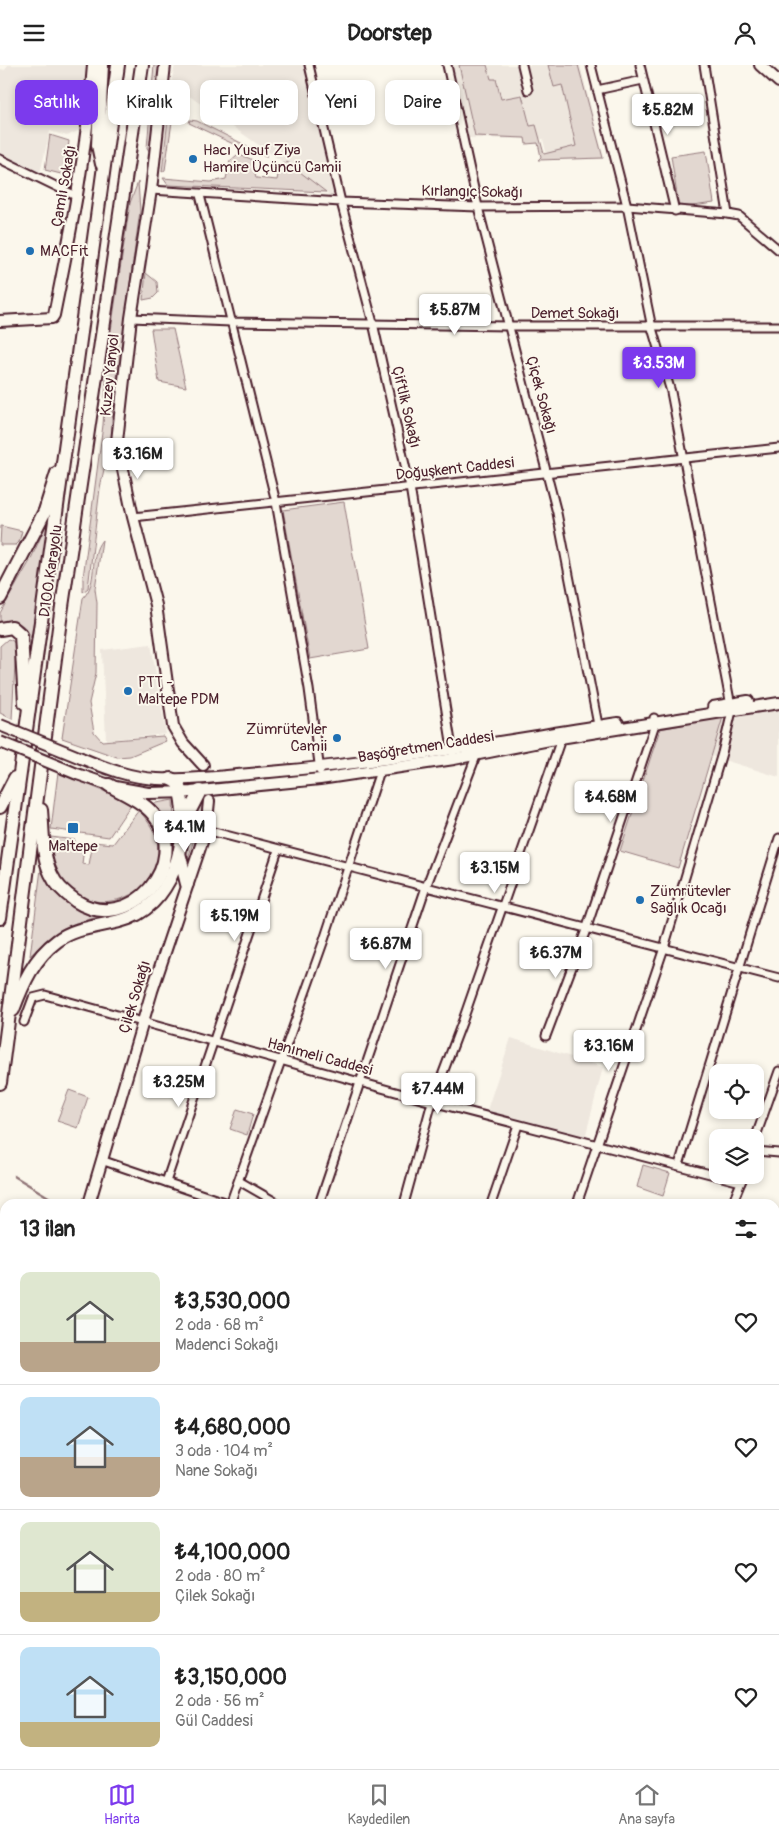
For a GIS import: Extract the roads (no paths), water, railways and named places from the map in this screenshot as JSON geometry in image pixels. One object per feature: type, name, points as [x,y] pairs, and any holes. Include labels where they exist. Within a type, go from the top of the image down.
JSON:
[{"type":"highway","points":[[102,65],[98,145],[104,174]]},
{"type":"highway","name":"D100 Karayolu","points":[[0,918],[67,445],[118,65]]},
{"type":"highway","name":"D100 Karayolu","points":[[0,1083],[58,630],[142,65]]},
{"type":"highway","points":[[0,598],[44,511],[67,445]]},
{"type":"highway","points":[[0,629],[12,627],[21,635],[27,731]]},
{"type":"highway","points":[[0,807],[22,762]]},
{"type":"highway","points":[[8,1024],[24,982],[42,954],[66,935],[127,919],[146,908],[157,898],[170,880],[179,853],[182,827],[181,792],[178,783],[172,779]]},
{"type":"highway","points":[[39,790],[46,859],[54,880],[65,893],[80,904],[106,911],[132,904],[147,893],[160,875],[165,851],[162,834],[152,813],[109,785]]},
{"type":"highway","points":[[182,827],[200,791]]},
{"type":"highway","points":[[179,853],[188,884]]},
{"type":"main road","name":"Çamlı Sokağı","points":[[0,321],[52,318],[54,315],[78,197],[88,130],[94,65]]},
{"type":"main road","name":"Kuzey Yanyol","points":[[165,65],[152,190],[131,318],[117,441],[133,517],[156,607],[173,726],[183,743],[203,765]]},
{"type":"main road","points":[[760,65],[779,82]]},
{"type":"main road","name":"Başöğretmen Caddesi","points":[[731,708],[779,696]]},
{"type":"main road","name":"Başöğretmen Caddesi","points":[[0,725],[81,758],[138,776],[172,779],[319,768],[453,754],[731,708],[779,703]]},
{"type":"main road","name":"Başöğretmen Caddesi","points":[[0,742],[77,774],[109,785],[139,792],[200,791],[320,779],[380,771],[453,754]]},
{"type":"main road","name":"Çilek Sokağı","points":[[90,1199],[142,1023],[206,830],[209,801]]},
{"type":"street","name":"Çiftlik Sokağı","points":[[309,65],[341,202],[373,323],[410,487],[453,754]]},
{"type":"street","name":"Çiçek Sokağı","points":[[447,65],[478,207],[548,473],[599,730]]},
{"type":"street","points":[[522,65],[528,90]]},
{"type":"street","points":[[579,1199],[664,947],[722,753],[731,708],[671,392],[652,327],[627,206],[591,65]]},
{"type":"street","points":[[640,65],[675,211]]},
{"type":"street","points":[[704,65],[728,214]]},
{"type":"street","points":[[597,90],[643,80]]},
{"type":"street","points":[[0,159],[78,197]]},
{"type":"street","name":"Kırlangıç Sokağı","points":[[152,190],[200,195],[341,202],[478,207],[627,206],[728,214],[739,216],[779,250]]},
{"type":"street","points":[[200,195],[276,502],[309,689],[320,779]]},
{"type":"street","name":"Demet Sokağı","points":[[131,318],[231,322],[509,326],[779,326]]},
{"type":"street","name":"Doğuşkent Caddesi","points":[[133,517],[548,473],[684,456],[779,448]]},
{"type":"street","points":[[546,1036],[586,930],[655,721]]},
{"type":"street","points":[[405,1199],[432,1102],[463,1020],[562,735]]},
{"type":"street","points":[[321,1199],[426,887],[478,750]]},
{"type":"street","points":[[232,1199],[380,771]]},
{"type":"street","points":[[206,830],[586,930],[664,947],[779,978]]},
{"type":"street","points":[[679,1165],[779,838]]},
{"type":"street","points":[[166,1182],[278,850]]},
{"type":"street","name":"Hanımeli Caddesi","points":[[24,1022],[33,998],[42,995],[518,1125],[709,1172]]},
{"type":"street","points":[[759,1129],[779,1071]]},
{"type":"street","points":[[493,1199],[518,1125]]},
{"type":"street","points":[[764,1152],[779,1153]]},
{"type":"street","points":[[101,1160],[215,1199]]},
{"type":"street","points":[[239,1181],[270,1199]]},
{"type":"street","points":[[734,1199],[740,1184]]},
{"type":"waterway","points":[[14,1176],[52,1199]]},
{"type":"tunnel","points":[[203,765],[210,791],[209,801]]},
{"type":"place","name":"Hacı Yusuf Ziya Hamire Üçüncü Camii","points":[[193,159]]},
{"type":"place","name":"MACFit","points":[[30,251]]},
{"type":"place","name":"PTT - Maltepe PDM","points":[[128,691]]},
{"type":"place","name":"Zümrütevler Camii","points":[[337,738]]},
{"type":"place","name":"Maltepe","points":[[73,828]]},
{"type":"place","name":"Zümrütevler Sağlık Ocağı","points":[[640,900]]}]
